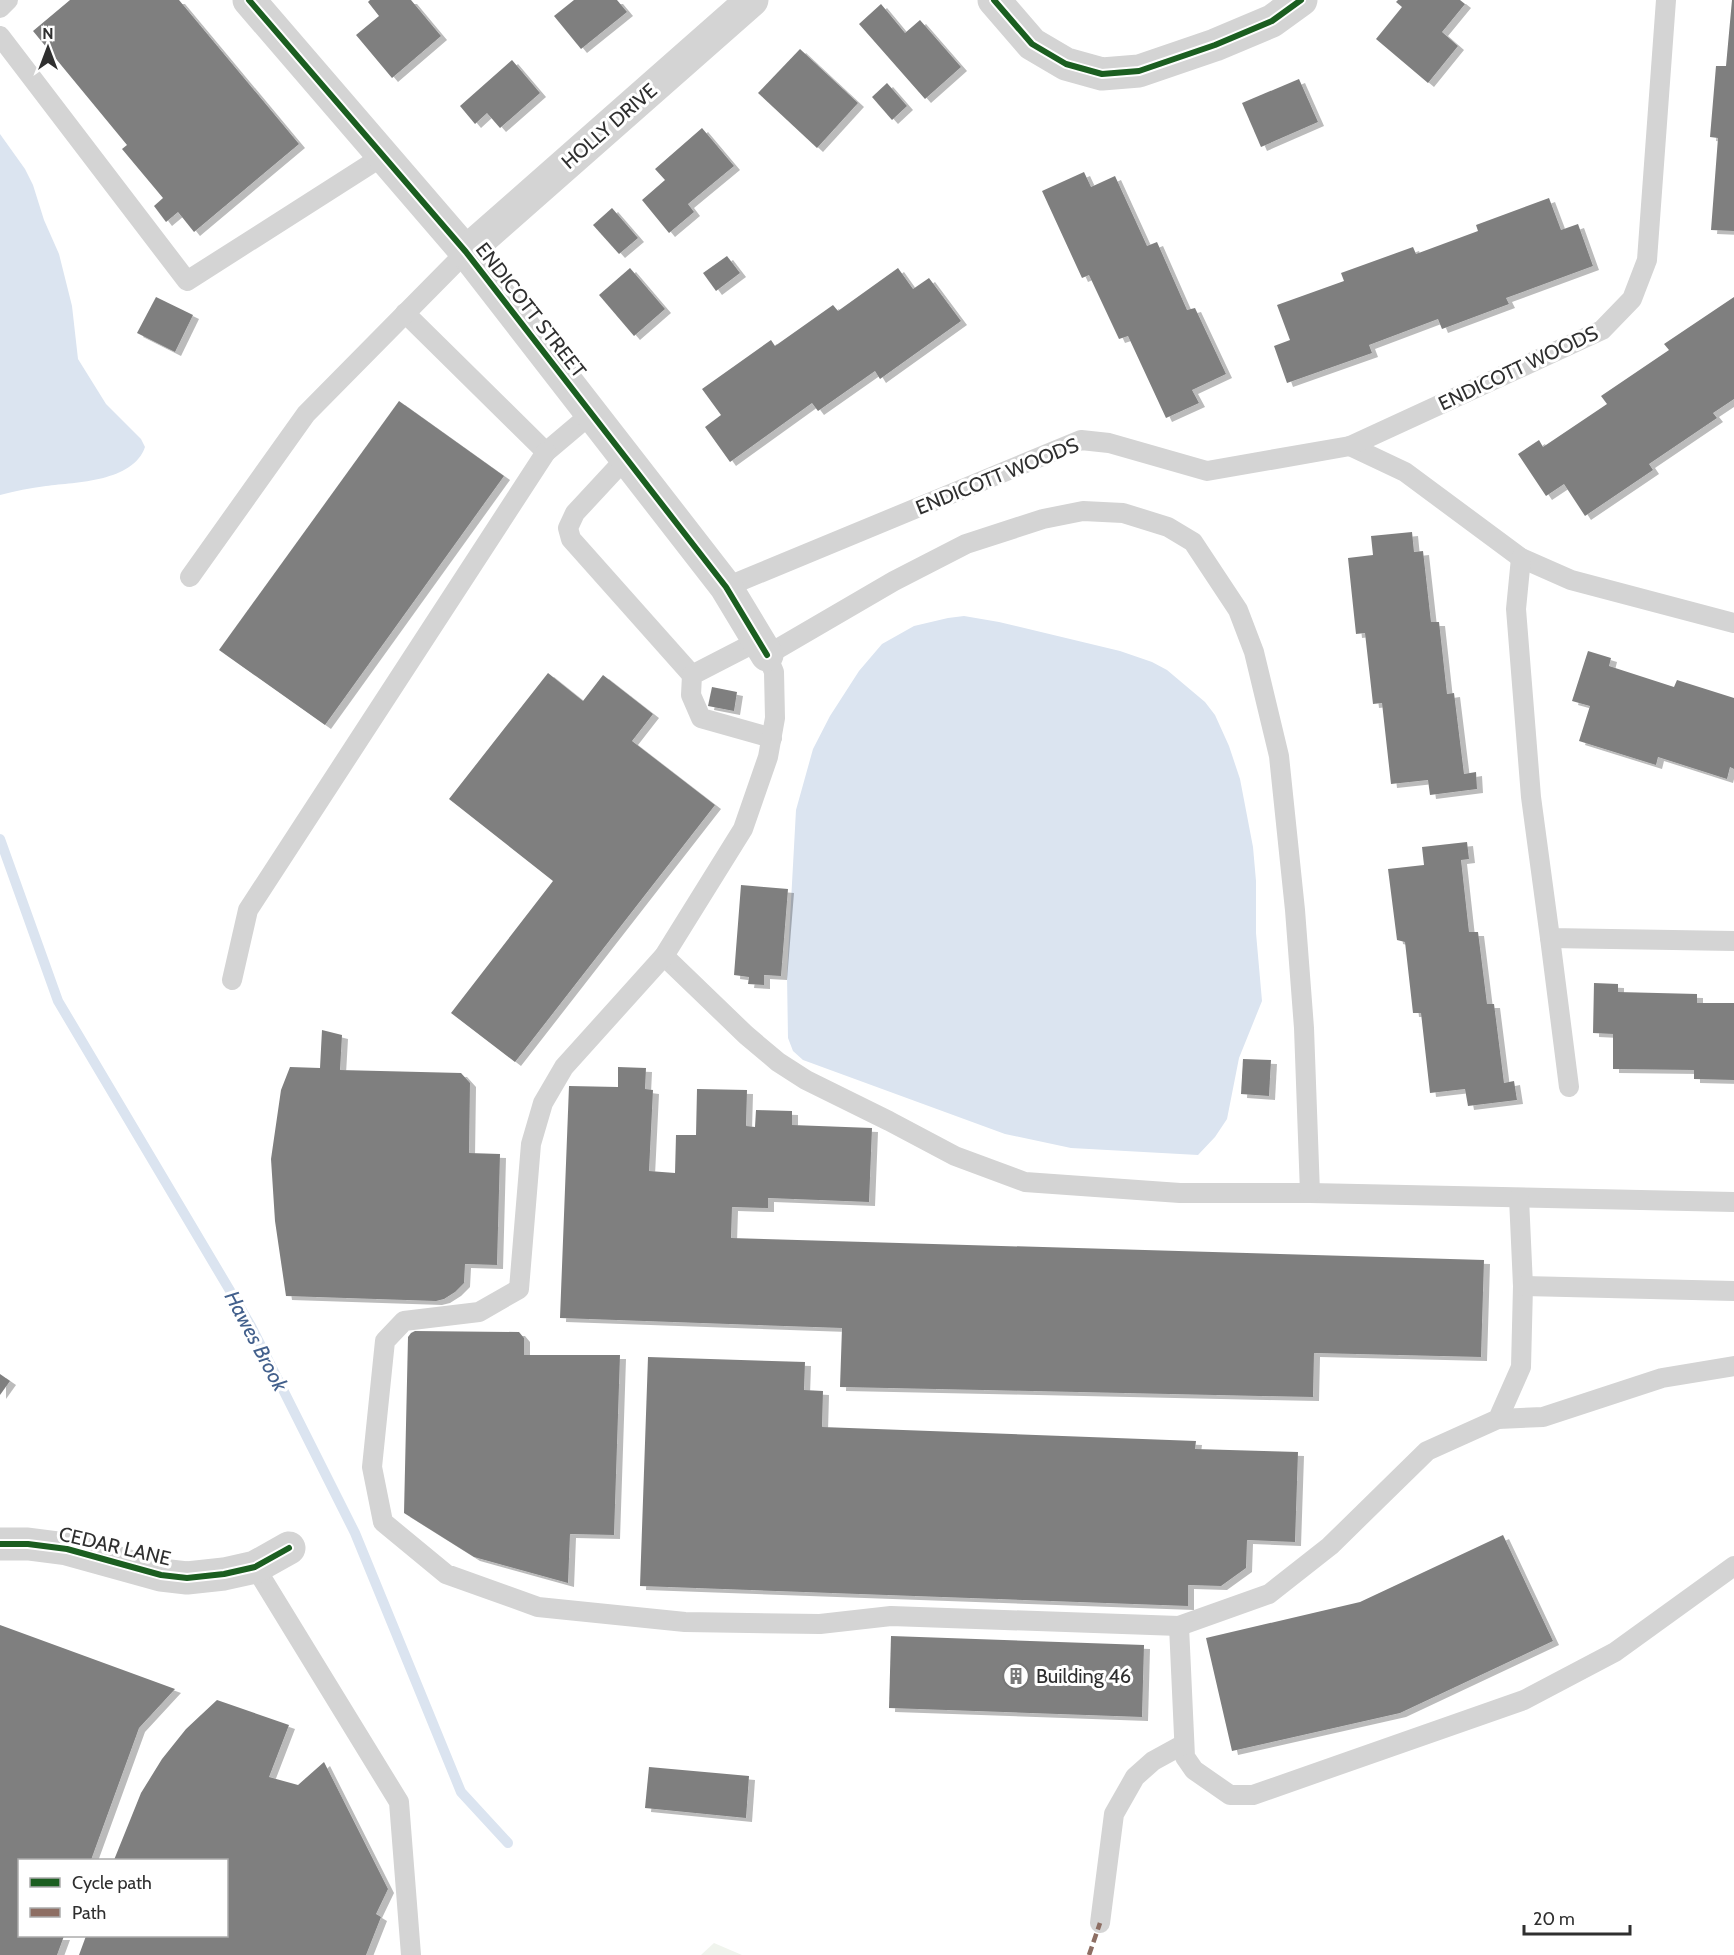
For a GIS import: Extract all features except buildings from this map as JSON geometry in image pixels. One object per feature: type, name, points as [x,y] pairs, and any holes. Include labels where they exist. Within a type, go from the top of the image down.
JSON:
[{"type":"street","name":"ENDICOTT STREET","points":[[249,0],[466,252],[726,587],[763,648]]},
{"type":"street","name":"HOLLY DRIVE","points":[[466,252],[752,0]]},
{"type":"street","points":[[994,0],[1032,44],[1066,64],[1102,74],[1139,71],[1215,45],[1272,21],[1301,0]]},
{"type":"street","name":"CEDAR LANE","points":[[0,1544],[28,1544],[66,1549],[161,1575],[187,1578],[224,1574],[255,1567],[289,1548]]},
{"type":"lane","points":[[0,8],[8,0]]},
{"type":"lane","name":"ENDICOTT WOODS","points":[[726,587],[1081,441],[1109,443],[1207,471],[1350,446],[1602,330],[1632,300],[1647,260],[1666,0]]},
{"type":"lane","points":[[0,36],[187,280],[383,156]]},
{"type":"lane","points":[[190,577],[306,414],[466,252]]},
{"type":"lane","points":[[405,313],[546,452]]},
{"type":"lane","points":[[232,980],[248,910],[546,452],[591,414]]},
{"type":"lane","points":[[1350,446],[1405,472],[1521,558],[1571,580],[1734,623]]},
{"type":"lane","points":[[626,458],[575,513],[568,528],[571,539],[692,675],[691,695],[700,718],[771,738]]},
{"type":"lane","points":[[692,675],[763,648],[966,544],[1043,519],[1083,511],[1123,513],[1168,527],[1193,542],[1238,610],[1254,652],[1279,756],[1304,1028],[1310,1193]]},
{"type":"lane","points":[[1521,558],[1516,609],[1529,774],[1569,1087]]},
{"type":"lane","points":[[763,648],[774,672],[775,718],[768,757],[743,829],[664,956],[564,1067],[543,1103],[531,1144],[519,1289],[479,1312],[404,1321],[385,1341],[372,1467],[383,1522],[446,1574],[538,1607],[685,1622],[820,1624],[891,1616],[1179,1626],[1269,1594],[1330,1546],[1427,1451],[1498,1419],[1544,1417],[1662,1378],[1734,1366]]},
{"type":"lane","points":[[1550,938],[1734,941]]},
{"type":"lane","points":[[664,956],[746,1035],[778,1062],[806,1080],[889,1120],[955,1156],[1025,1182],[1180,1193],[1310,1193],[1734,1202]]},
{"type":"lane","points":[[1498,1419],[1521,1367],[1523,1286],[1519,1198]]},
{"type":"lane","points":[[1523,1286],[1734,1290]]},
{"type":"lane","points":[[1179,1626],[1185,1757],[1194,1770],[1230,1795],[1253,1795],[1524,1700],[1615,1653],[1734,1566]]},
{"type":"lane","points":[[255,1567],[399,1802],[411,1955]]},
{"type":"lane","points":[[1100,1923],[1114,1814],[1135,1777],[1153,1761],[1184,1744]]},
{"type":"shaded area","points":[[0,134],[25,169],[33,185],[44,220],[59,254],[72,306],[78,359],[106,404],[141,439],[145,447],[139,459],[116,474],[0,495]]},
{"type":"shaded area","points":[[964,616],[999,622],[1120,651],[1152,662],[1167,670],[1205,702],[1215,715],[1229,746],[1240,779],[1253,847],[1256,881],[1256,933],[1262,1001],[1239,1058],[1227,1119],[1215,1137],[1198,1155],[1071,1148],[1005,1134],[803,1060],[793,1051],[788,1038],[787,975],[796,810],[813,749],[830,716],[859,671],[882,644],[914,626]]},
{"type":"shaded area","points":[[714,1943],[742,1955],[701,1955]]},
{"type":"waterway","name":"Hawes Brook","points":[[0,839],[58,1001],[251,1326],[355,1533],[461,1792],[508,1843]]},
{"type":"marked path","points":[[1089,1955],[1100,1923]]},
{"type":"cycle path","points":[[249,0],[466,252],[726,587],[767,655]]},
{"type":"cycle path","points":[[994,0],[1032,44],[1066,64],[1102,74],[1139,71],[1215,45],[1272,21],[1301,0]]},
{"type":"cycle path","points":[[0,1544],[28,1544],[67,1549],[161,1575],[187,1578],[224,1574],[255,1567],[289,1548]]},
{"type":"place","name":"Building 46","points":[[1016,1676]]}]
